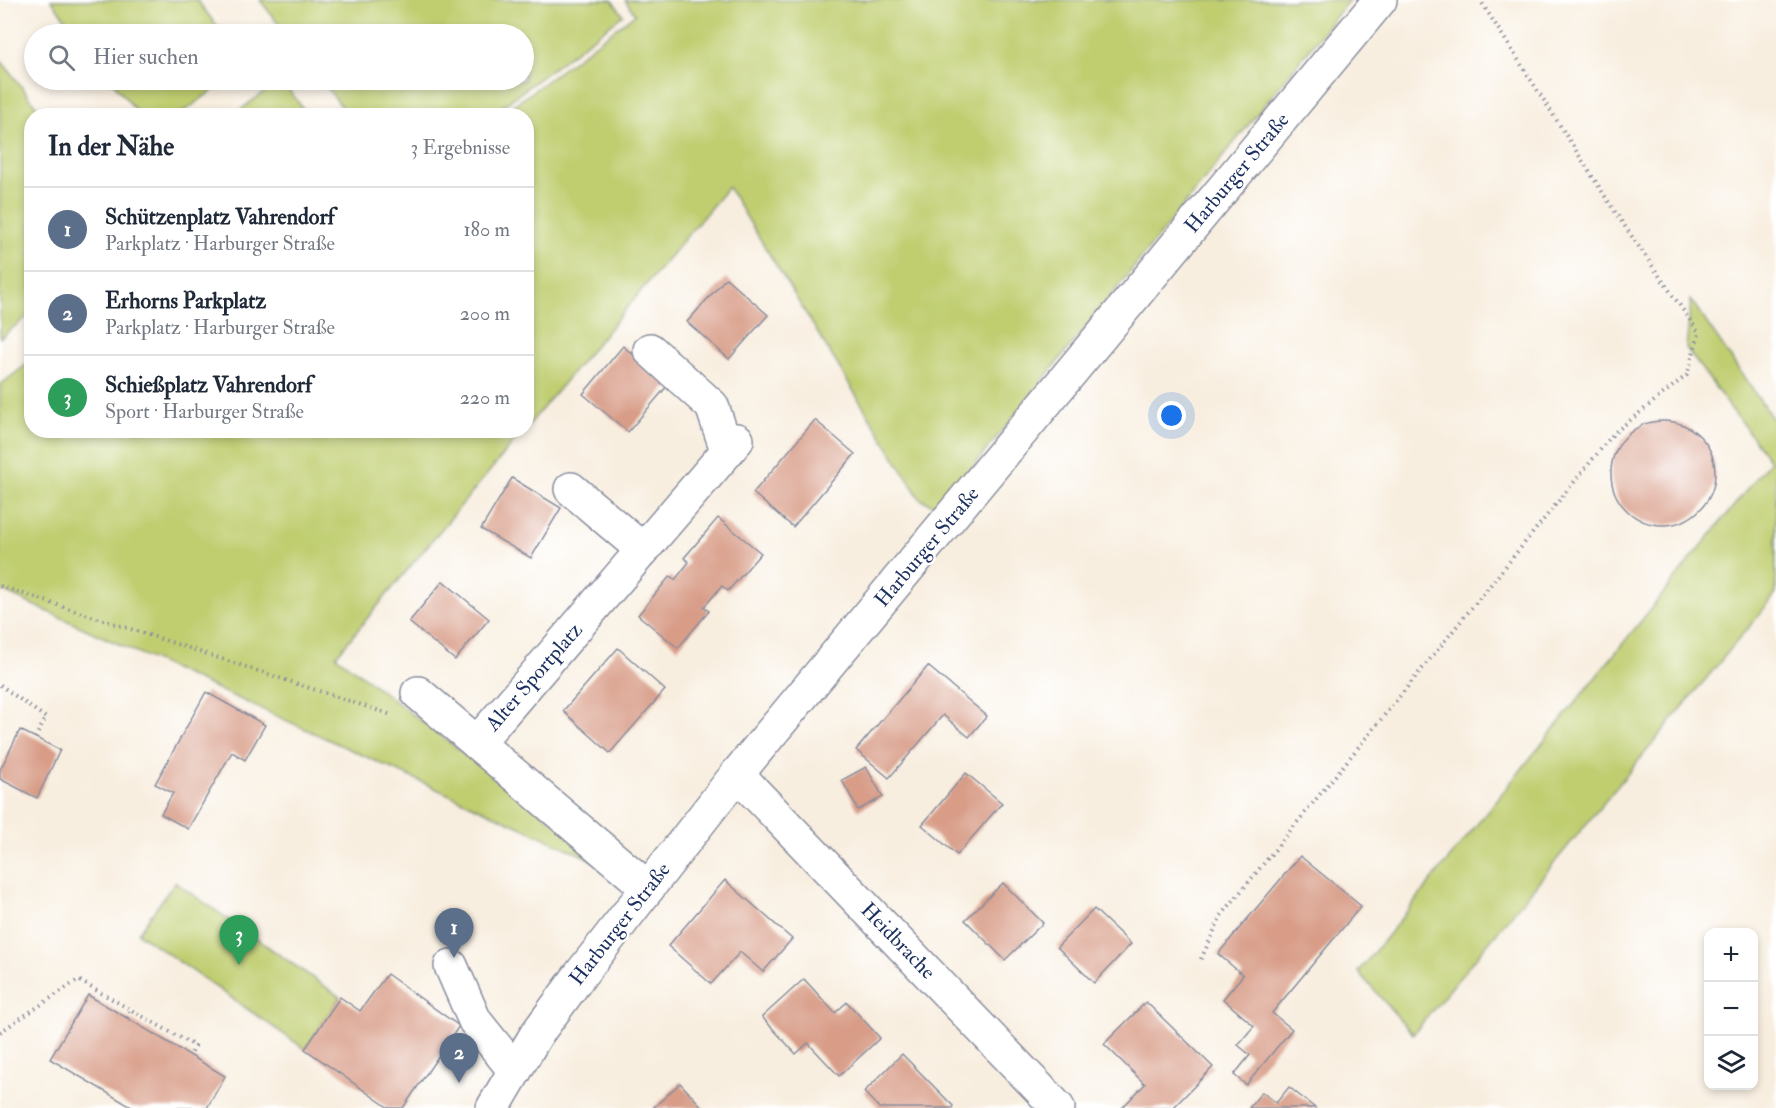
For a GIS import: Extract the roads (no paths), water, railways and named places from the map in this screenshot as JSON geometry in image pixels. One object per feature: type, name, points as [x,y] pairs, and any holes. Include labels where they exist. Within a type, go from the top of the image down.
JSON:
[{"type":"street","name":"Harburger Straße","points":[[493,1108],[549,1018],[737,774],[1380,0]]},
{"type":"street","name":"Alter Sportplatz","points":[[648,888],[477,743],[732,445],[712,406],[650,350]]},
{"type":"street","points":[[571,489],[643,550]]},
{"type":"street","points":[[408,705],[477,743]]},
{"type":"street","name":"Heidbrache","points":[[737,774],[1058,1108]]},
{"type":"street","points":[[451,966],[475,1021],[514,1071]]},
{"type":"place","name":"Schützenplatz Vahrendorf","points":[[454,958]]},
{"type":"place","name":"Schießplatz Vahrendorf","points":[[239,965]]},
{"type":"place","name":"Erhorns Parkplatz","points":[[459,1083]]}]
